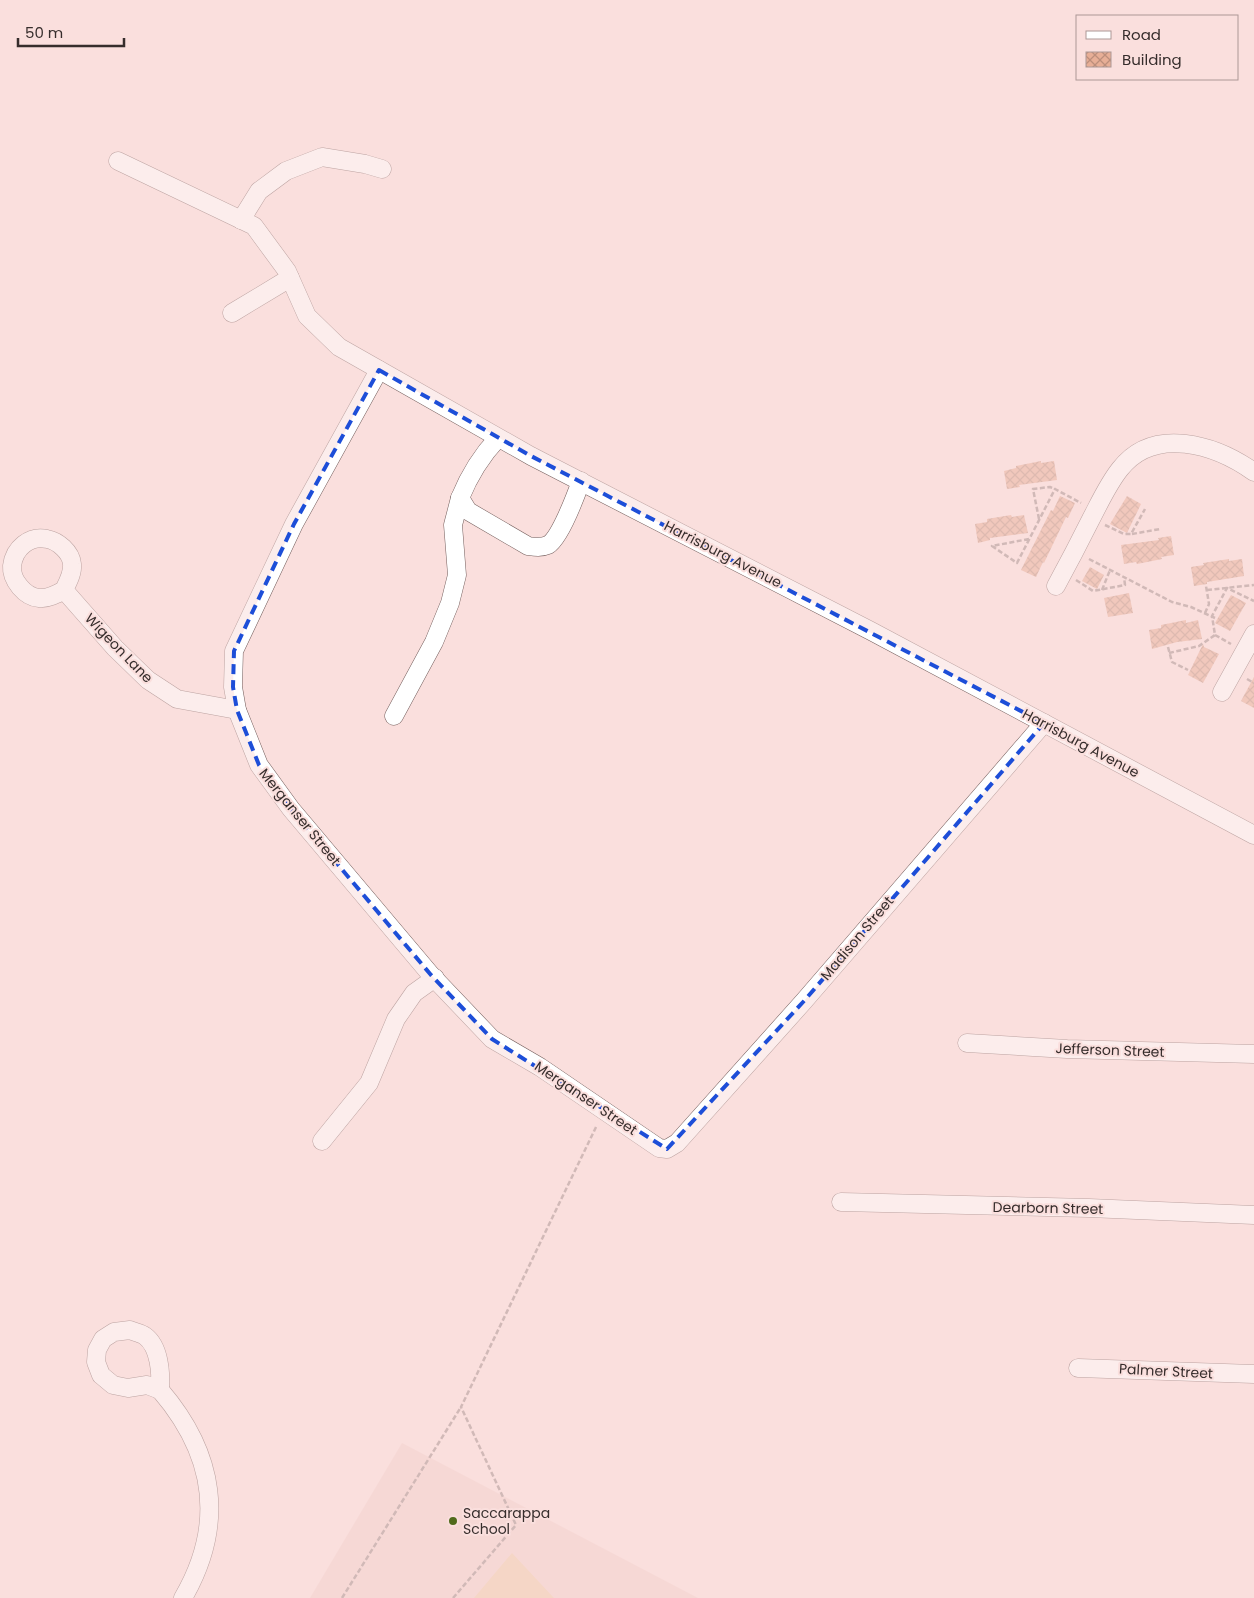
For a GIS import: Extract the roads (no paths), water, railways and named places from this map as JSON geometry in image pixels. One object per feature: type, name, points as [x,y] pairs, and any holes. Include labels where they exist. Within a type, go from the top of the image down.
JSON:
[{"type":"street","points":[[241,220],[259,192],[286,171],[313,161],[322,158],[365,164],[382,169]]},
{"type":"street","name":"Harrisburg Avenue","points":[[118,161],[254,226],[287,271],[307,316],[339,347],[498,438],[871,631],[1254,835]]},
{"type":"street","points":[[232,313],[290,278]]},
{"type":"street","name":"Merganser Street","points":[[379,370],[294,524],[234,652],[232,687],[237,710],[259,765],[286,802],[435,978],[492,1039],[540,1066],[659,1148],[667,1149]]},
{"type":"street","points":[[394,716],[434,642],[450,603],[457,575],[453,525],[460,498],[472,472],[485,452],[498,438]]},
{"type":"street","points":[[1059,580],[1120,468],[1143,451],[1158,445],[1173,443],[1205,447],[1230,457],[1254,472]]},
{"type":"street","points":[[460,498],[468,511],[528,546],[539,548],[549,544],[564,520],[581,481]]},
{"type":"street","name":"Wigeon Lane","points":[[64,590],[115,648],[148,680],[177,699],[237,710]]},
{"type":"street","points":[[1222,692],[1254,634]]},
{"type":"street","name":"Madison Street","points":[[667,1149],[677,1143],[798,1008],[1044,723]]},
{"type":"street","points":[[322,1141],[369,1083],[396,1019],[414,993],[435,978]]},
{"type":"street","name":"Jefferson Street","points":[[967,1043],[1067,1049],[1254,1054]]},
{"type":"street","name":"Dearborn Street","points":[[841,1202],[1089,1208],[1254,1215]]},
{"type":"street","name":"Palmer Street","points":[[1078,1368],[1254,1374]]},
{"type":"street","points":[[160,1390],[191,1433],[208,1484],[210,1509],[208,1534],[194,1580],[183,1598]]},
{"type":"place","name":"Saccarappa School","points":[[453,1521]]}]
